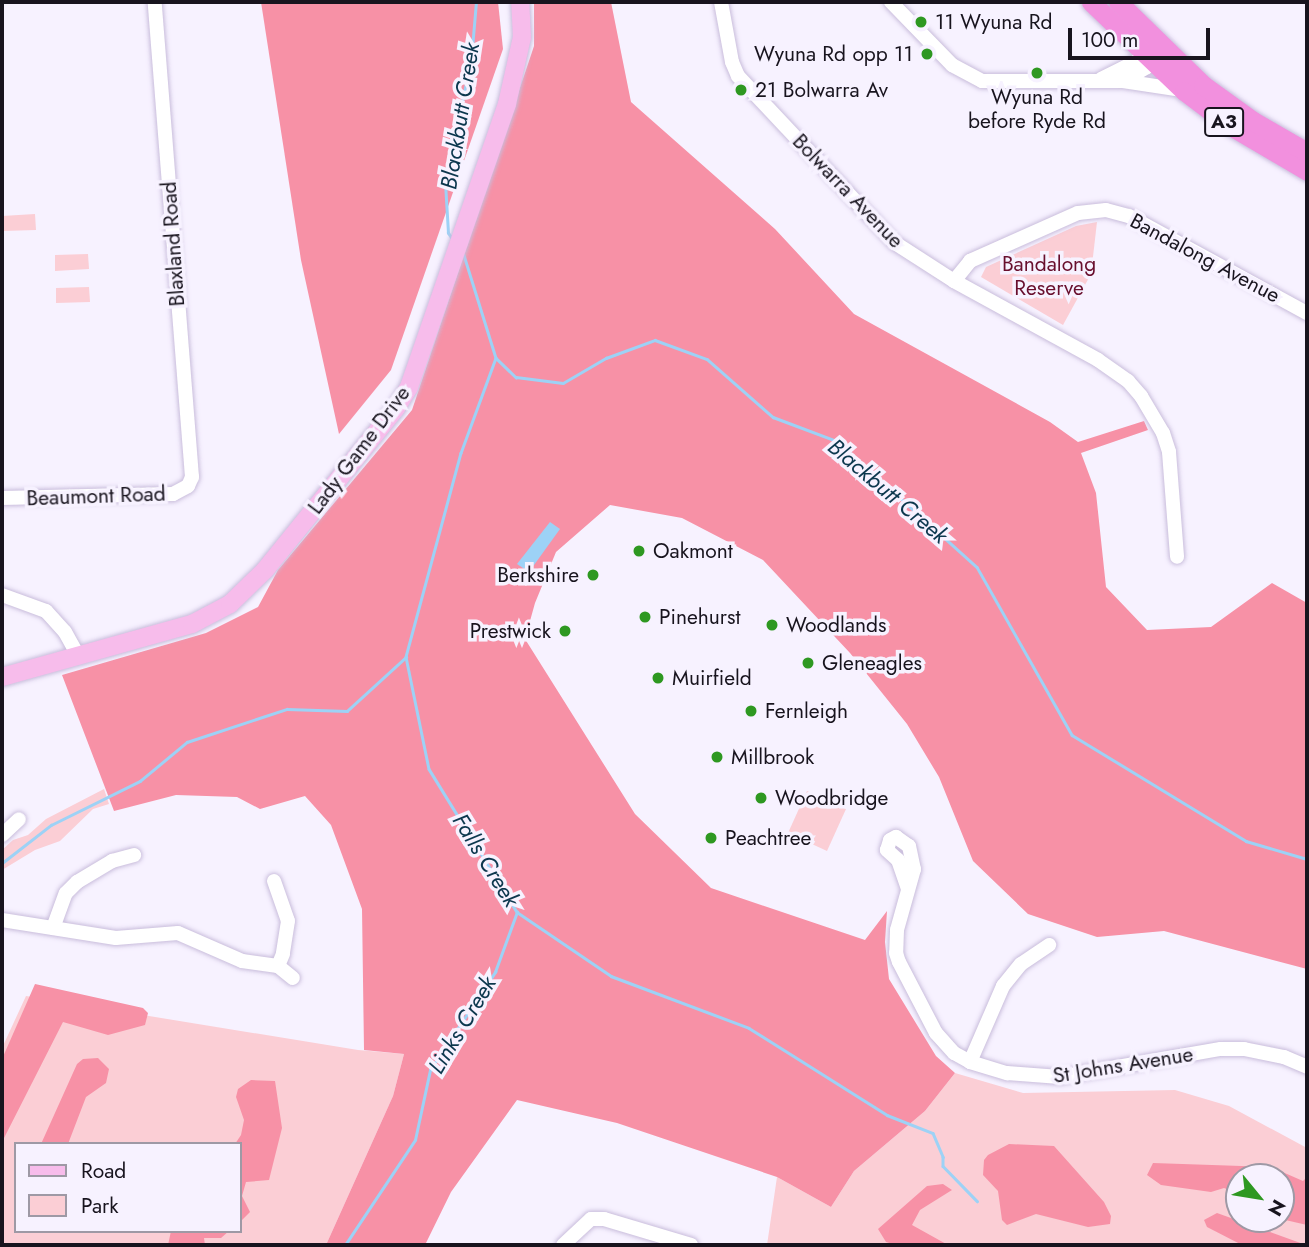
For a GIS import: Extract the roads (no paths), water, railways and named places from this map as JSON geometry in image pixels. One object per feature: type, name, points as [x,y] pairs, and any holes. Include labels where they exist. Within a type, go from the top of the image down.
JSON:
[{"type":"highway","name":"A3","points":[[1091,2],[1154,55],[1203,85],[1253,121],[1307,152]]},
{"type":"highway","name":"A3","points":[[1118,2],[1154,55],[1184,91],[1229,125],[1307,171]]},
{"type":"main road","name":"Lady Game Drive","points":[[2,677],[192,624],[230,604],[248,589],[368,443],[409,387],[516,73],[522,37],[520,2]]},
{"type":"street","name":"Blaxland Road","points":[[155,2],[192,477],[188,486]]},
{"type":"street","name":"Bolwarra Avenue","points":[[720,2],[732,62],[738,76],[895,243],[954,281],[1098,360],[1128,381],[1141,396],[1163,433],[1169,452],[1177,557]]},
{"type":"street","points":[[891,2],[952,65],[972,77],[992,82],[1101,79],[1154,55]]},
{"type":"street","points":[[1123,81],[1154,55]]},
{"type":"street","points":[[1101,79],[1108,83],[1123,81],[1184,91]]},
{"type":"street","name":"Bandalong Avenue","points":[[954,281],[970,261],[1078,214],[1106,210],[1129,216],[1307,313]]},
{"type":"street","name":"Beaumont Road","points":[[2,498],[173,494],[188,486]]},
{"type":"street","points":[[2,596],[46,611],[65,632],[78,655]]},
{"type":"street","points":[[2,835],[19,819]]},
{"type":"street","points":[[53,928],[66,893],[77,882],[112,861],[134,855]]},
{"type":"street","points":[[274,881],[288,921],[283,954],[278,967]]},
{"type":"street","name":"St Johns Avenue","points":[[908,889],[895,943],[899,962],[936,1033],[954,1053],[970,1062],[1006,1073],[1060,1077],[1222,1049],[1244,1049],[1275,1054],[1307,1068]]},
{"type":"street","points":[[2,920],[116,938],[152,932],[178,933],[242,961],[278,967],[293,978]]},
{"type":"street","points":[[970,1062],[1008,979],[1029,957],[1049,945]]},
{"type":"street","points":[[563,1245],[591,1219],[604,1219],[691,1245]]},
{"type":"water","points":[[550,522],[560,529],[529,572],[517,564]]},
{"type":"waterway","name":"Blackbutt Creek","points":[[452,239],[448,233],[445,182],[471,60],[476,2]]},
{"type":"waterway","name":"Blackbutt Creek","points":[[463,252],[496,358],[516,377],[563,383],[606,358],[655,340],[707,359],[773,417],[837,441],[977,567],[1072,735],[1246,841],[1307,859]]},
{"type":"waterway","name":"Falls Creek","points":[[496,358],[461,453],[406,657],[429,769],[517,912],[611,976],[749,1028],[887,1115],[933,1133],[943,1157],[943,1166],[977,1201]]},
{"type":"waterway","points":[[2,863],[51,825],[140,781],[187,742],[287,709],[347,711],[406,657]]},
{"type":"waterway","name":"Links Creek","points":[[345,1245],[415,1140],[430,1070],[495,972],[517,912]]},
{"type":"waterway","name":"Falls Creek","points":[[1084,1245],[1125,1245]]},
{"type":"place","name":"11 Wyuna Rd","points":[[921,22]]},
{"type":"place","name":"Wyuna Rd opp 11","points":[[927,54]]},
{"type":"place","name":"Wyuna Rd before Ryde Rd","points":[[1037,73]]},
{"type":"place","name":"21 Bolwarra Av","points":[[741,90]]},
{"type":"place","name":"Oakmont","points":[[639,551]]},
{"type":"place","name":"Berkshire","points":[[593,575]]},
{"type":"place","name":"Pinehurst","points":[[645,617]]},
{"type":"place","name":"Woodlands","points":[[772,625]]},
{"type":"place","name":"Prestwick","points":[[565,631]]},
{"type":"place","name":"Gleneagles","points":[[808,663]]},
{"type":"place","name":"Muirfield","points":[[658,678]]},
{"type":"place","name":"Fernleigh","points":[[751,711]]},
{"type":"place","name":"Millbrook","points":[[717,757]]},
{"type":"place","name":"Woodbridge","points":[[761,798]]},
{"type":"place","name":"Peachtree","points":[[711,838]]},
{"type":"park label","name":"Bandalong Reserve","points":[[1049,276]]}]
